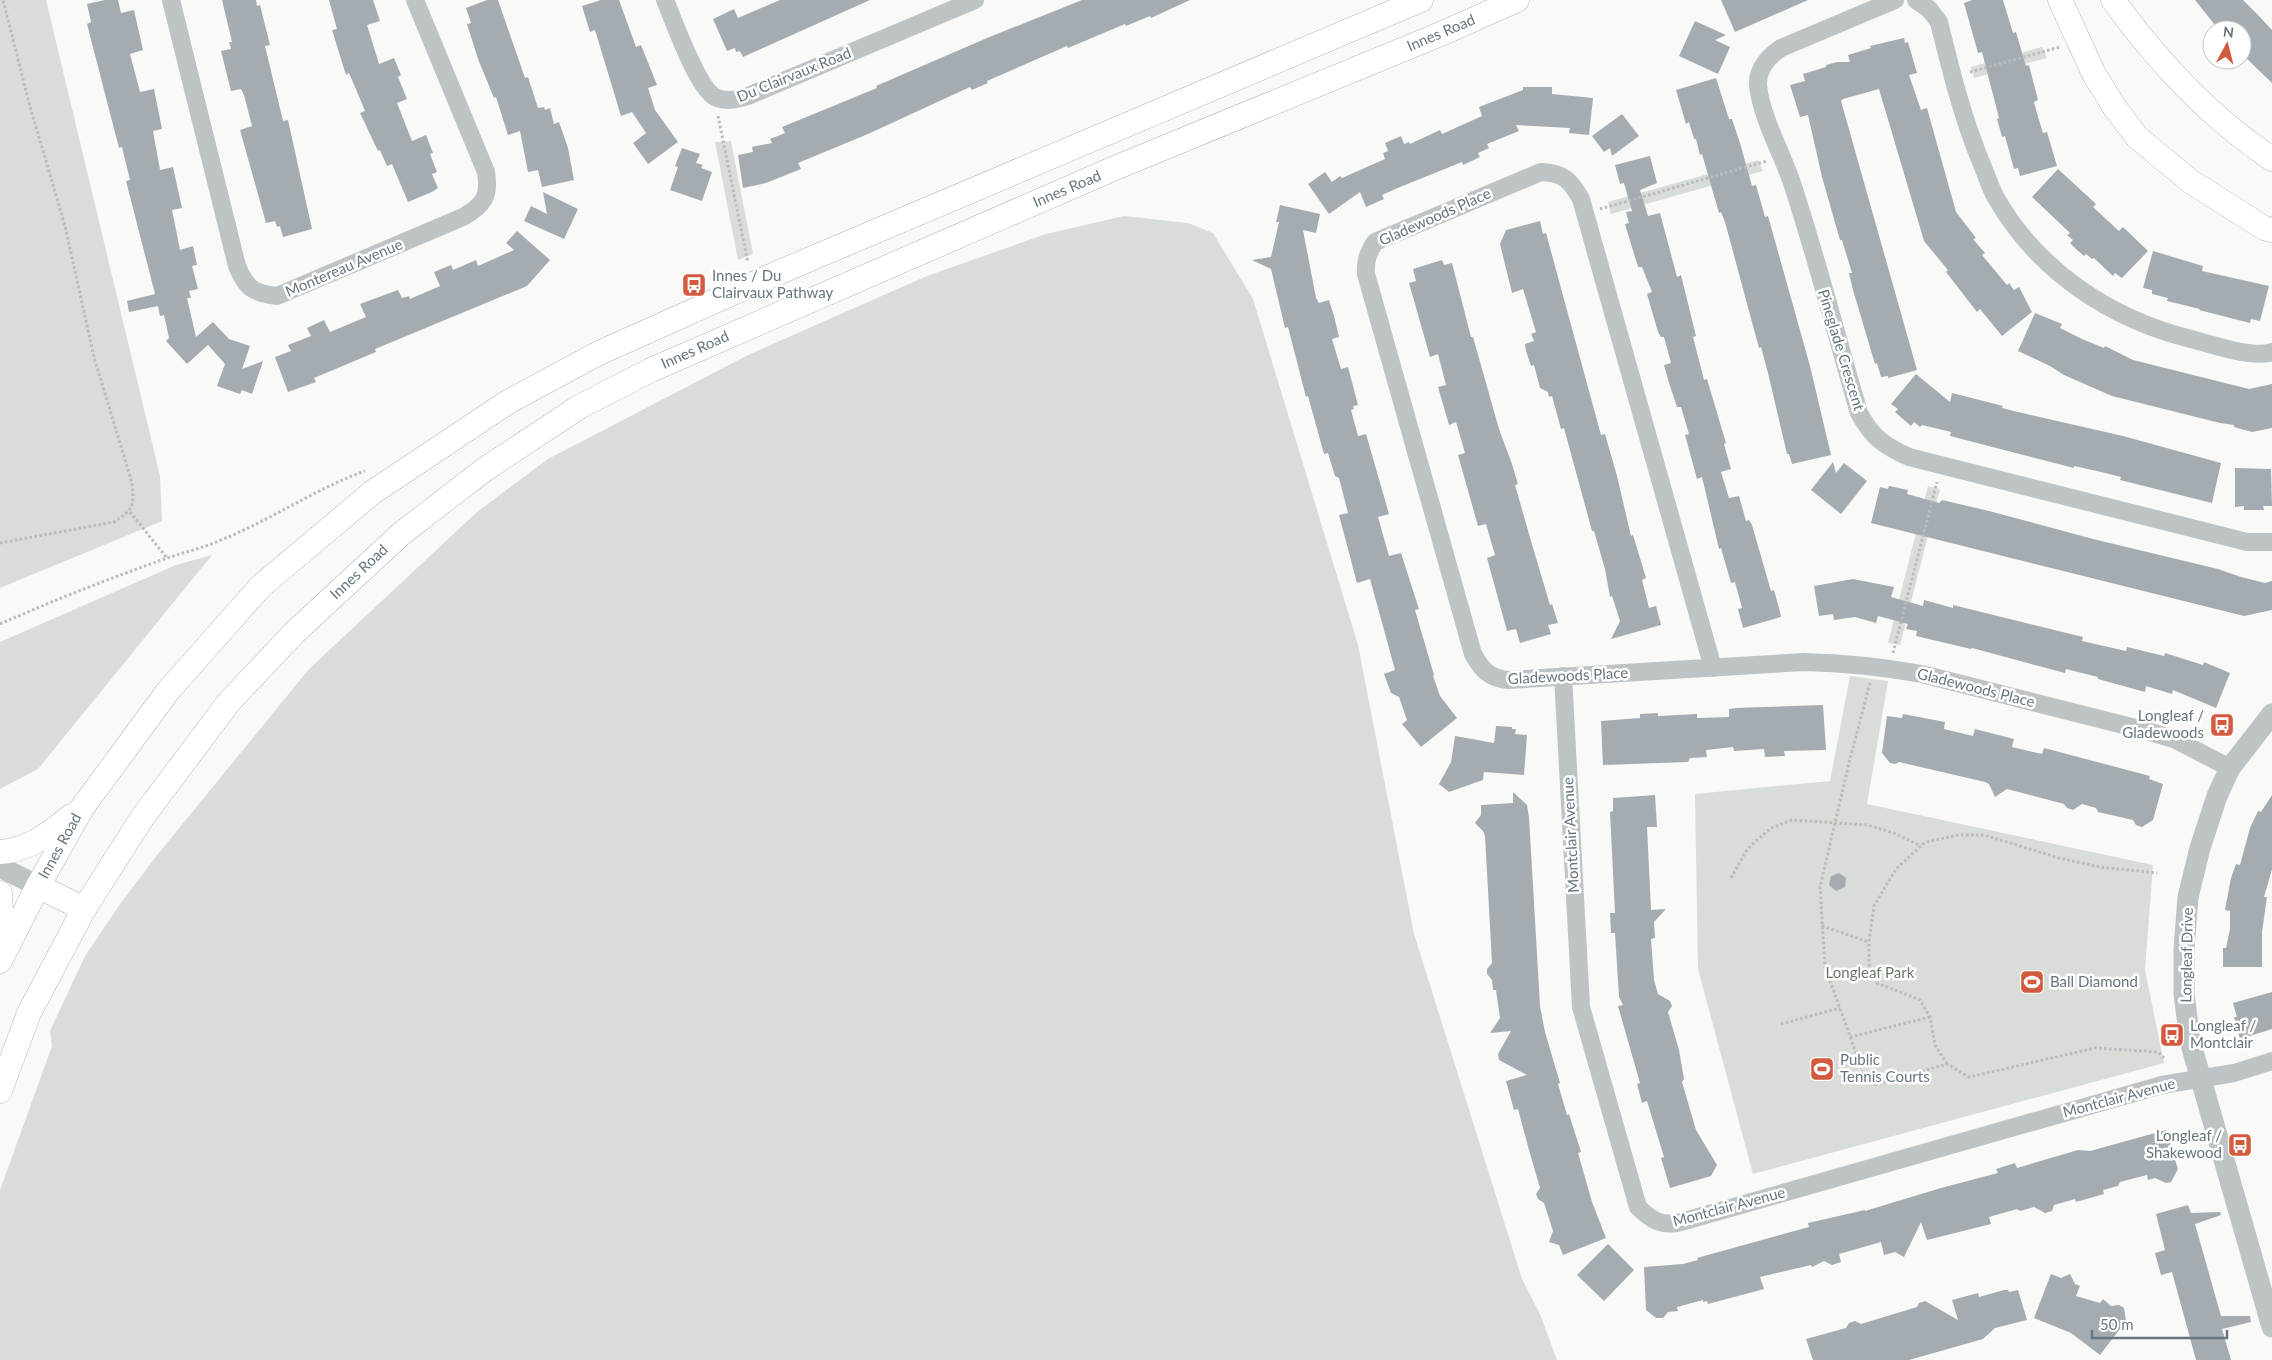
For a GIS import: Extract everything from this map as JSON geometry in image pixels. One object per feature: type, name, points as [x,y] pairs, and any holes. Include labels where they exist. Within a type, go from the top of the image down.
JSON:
[{"type":"main road","name":"Innes Road","points":[[1421,0],[782,271],[598,352],[508,402],[373,492],[261,586],[168,691],[82,808],[38,886],[84,909],[142,818],[229,702],[294,633],[400,534],[484,470],[579,407],[651,370],[752,324],[1115,168],[1443,33],[1517,0]]},
{"type":"main road","points":[[2060,0],[2079,44],[2115,108],[2137,137],[2190,181],[2264,228],[2272,230]]},
{"type":"main road","points":[[2113,0],[2155,56],[2181,83],[2208,109],[2272,159]]},
{"type":"main road","points":[[0,852],[28,847],[50,834],[82,808]]},
{"type":"main road","points":[[1,958],[38,886]]},
{"type":"main road","points":[[0,893],[1,958]]},
{"type":"main road","points":[[0,1091],[29,1013],[84,909]]},
{"type":"street","name":"Montereau Avenue","points":[[171,0],[237,266],[244,282],[254,290],[277,296],[463,217],[475,210],[485,199],[488,185],[486,172],[424,28],[415,0]]},
{"type":"street","name":"Du Clairvaux Road","points":[[665,0],[697,76],[705,89],[716,98],[729,100],[748,96],[974,0]]},
{"type":"street","name":"Pineglade Crescent","points":[[1896,0],[1781,48],[1770,55],[1762,66],[1758,84],[1768,121],[1793,185],[1859,413],[1867,427],[1878,440],[1909,457],[2247,542],[2272,542]]},
{"type":"street","points":[[1916,0],[1929,9],[1938,22],[1969,134],[1996,198],[2022,236],[2060,275],[2106,308],[2148,326],[2176,335],[2256,354],[2272,352]]},
{"type":"street","name":"Gladewoods Place","points":[[1712,668],[1581,199],[1571,182],[1554,172],[1541,172],[1385,236],[1375,242],[1368,253],[1365,264],[1368,284],[1473,654],[1481,668],[1497,679],[1508,680],[1563,676],[1712,668],[1804,662],[1882,667],[1922,674],[2147,731],[2174,739],[2230,768]]},
{"type":"street","name":"Montclair Avenue","points":[[1563,676],[1580,1007],[1638,1207],[1649,1218],[1662,1224],[1681,1222],[2162,1085],[2234,1072],[2272,1062]]},
{"type":"street","name":"Longleaf Drive","points":[[2272,714],[2230,768],[2217,796],[2200,848],[2188,897],[2184,949],[2184,994],[2190,1041],[2272,1327]]},
{"type":"street","name":"Innes Road","points":[[0,867],[38,886]]},
{"type":"path","points":[[0,543],[114,522],[130,512],[134,503],[132,483],[94,357],[65,226],[28,103],[3,0]]},
{"type":"path","points":[[1952,77],[2054,48],[2079,44]]},
{"type":"path","points":[[716,98],[748,264]]},
{"type":"path","points":[[1585,215],[1782,156]]},
{"type":"path","points":[[1868,1063],[1856,1053],[1825,967],[1820,887],[1849,763],[1911,579],[1939,477],[1936,463]]},
{"type":"path","points":[[0,624],[41,606],[167,558],[221,541],[280,513],[338,481],[368,470]]},
{"type":"path","points":[[130,512],[167,558]]},
{"type":"path","points":[[1730,878],[1748,848],[1771,828],[1792,820],[1868,825],[1894,833],[1921,846]]},
{"type":"path","points":[[2157,873],[2100,867],[2067,860],[1984,835],[1959,835],[1926,842],[1896,870],[1874,906],[1869,942],[1869,964],[1877,983],[1920,1000],[1930,1017],[1934,1045],[1947,1064],[1969,1077],[2095,1048],[2158,1052],[2164,1058]]},
{"type":"path","points":[[1822,926],[1869,942]]},
{"type":"path","points":[[1781,1024],[1840,1008]]},
{"type":"path","points":[[1850,1037],[1930,1017]]},
{"type":"path","points":[[1874,1085],[1947,1064]]},
{"type":"green space","points":[[0,0],[46,0],[160,476],[162,521],[0,588]]},
{"type":"green space","points":[[2042,47],[2047,58],[1974,78],[1971,67]]},
{"type":"green space","points":[[731,141],[753,254],[738,260],[715,142]]},
{"type":"green space","points":[[1758,160],[1763,171],[1611,214],[1608,202]]},
{"type":"green space","points":[[1124,216],[1188,223],[1213,233],[1253,299],[1358,645],[1414,934],[1522,1279],[1540,1314],[1557,1360],[0,1360],[0,1190],[52,1046],[50,1031],[85,956],[120,904],[158,854],[309,669],[477,512],[548,459],[748,355],[927,276],[1046,234]]},
{"type":"green space","points":[[1928,486],[1940,489],[1900,645],[1888,643]]},
{"type":"green space","points":[[212,555],[38,769],[0,789],[0,642],[176,565]]},
{"type":"green space","name":"Longleaf Park","points":[[1850,676],[1888,681],[1867,804],[2153,865],[2145,970],[2164,1063],[1753,1174],[1698,969],[1695,794],[1830,781]]},
{"type":"building","points":[[105,0],[118,0],[121,13],[134,10],[143,50],[130,54],[140,92],[154,89],[162,129],[153,131],[160,170],[173,167],[182,208],[172,210],[180,250],[193,246],[197,265],[192,266],[198,289],[189,291],[191,298],[187,298],[196,337],[213,322],[229,339],[250,346],[242,369],[263,361],[252,394],[242,390],[240,394],[217,386],[225,364],[208,345],[187,364],[166,341],[169,338],[164,315],[160,316],[158,306],[129,312],[127,301],[155,294],[126,181],[130,180],[122,147],[119,148],[87,24],[91,22],[87,4]]},
{"type":"building","points":[[222,0],[256,0],[257,6],[260,5],[270,45],[265,46],[283,121],[288,120],[312,229],[283,237],[280,226],[277,227],[275,221],[266,223],[240,130],[252,126],[244,95],[241,89],[231,91],[221,51],[231,49],[229,42],[232,42]]},
{"type":"building","points":[[329,0],[373,0],[380,21],[367,25],[379,64],[394,58],[401,75],[398,77],[407,99],[397,103],[412,141],[426,135],[433,153],[430,154],[437,172],[432,174],[438,188],[432,192],[408,202],[392,164],[387,166],[380,150],[378,151],[360,113],[365,111],[361,101],[349,73],[346,75],[332,30],[337,29]]},
{"type":"building","points":[[487,0],[498,0],[525,78],[528,77],[538,108],[544,107],[545,110],[550,108],[554,124],[559,122],[568,148],[574,180],[542,187],[538,170],[528,172],[520,131],[508,135],[496,97],[494,98],[478,59],[467,24],[471,23],[466,8]]},
{"type":"building","points":[[601,0],[619,0],[636,47],[641,45],[657,85],[648,88],[655,110],[678,142],[648,164],[633,143],[646,133],[632,112],[621,116],[595,30],[590,32],[582,6]]},
{"type":"building","points":[[780,0],[870,0],[743,57],[740,51],[736,52],[735,48],[727,51],[713,19],[734,9],[738,18]]},
{"type":"building","points":[[1082,0],[1190,0],[1151,18],[1150,16],[1126,26],[1125,24],[1068,48],[1067,46],[987,81],[988,83],[972,90],[970,87],[868,134],[798,163],[801,169],[766,183],[743,188],[738,155],[753,152],[752,147],[772,143],[770,139],[785,133],[782,127],[877,88],[876,86],[987,38]]},
{"type":"building","points":[[1721,0],[1808,0],[1735,32]]},
{"type":"building","points":[[1972,0],[2003,0],[2013,33],[2016,32],[2026,66],[2029,65],[2038,100],[2034,102],[2038,117],[2043,133],[2047,132],[2057,166],[2020,176],[2018,168],[2014,169],[2005,136],[2002,137],[1997,119],[1999,118],[1982,52],[1978,53],[1964,3]]},
{"type":"building","points":[[2195,0],[2243,0],[2259,16],[2272,30],[2272,83],[2252,64],[2252,20],[2211,20]]},
{"type":"building","points":[[1695,21],[1726,35],[1715,40],[1730,47],[1718,74],[1679,56]]},
{"type":"building","points":[[1904,38],[1905,43],[1908,42],[1917,73],[1909,75],[1921,110],[1927,108],[1956,212],[1976,238],[1973,239],[1985,253],[1982,255],[2007,285],[2009,283],[2014,290],[2019,287],[2032,312],[2002,336],[1980,309],[1977,312],[1946,272],[1948,270],[1924,241],[1879,89],[1843,99],[1841,101],[1917,370],[1888,378],[1888,376],[1881,377],[1877,363],[1875,364],[1853,290],[1849,273],[1852,273],[1842,240],[1840,240],[1822,177],[1808,115],[1800,117],[1790,85],[1805,81],[1803,74],[1826,67],[1826,65],[1837,62],[1850,62],[1848,55],[1871,48],[1870,46]]},
{"type":"building","points":[[1716,78],[1729,119],[1732,119],[1740,143],[1752,186],[1756,185],[1765,217],[1768,216],[1810,366],[1831,455],[1792,464],[1789,454],[1787,454],[1768,373],[1761,347],[1759,348],[1725,222],[1721,212],[1719,213],[1702,154],[1700,155],[1689,122],[1686,124],[1676,90]]},
{"type":"building","points":[[1523,87],[1552,87],[1552,94],[1593,98],[1589,135],[1569,133],[1570,128],[1516,125],[1519,131],[1487,144],[1489,148],[1478,153],[1480,157],[1463,165],[1462,162],[1400,187],[1382,195],[1384,199],[1366,207],[1360,192],[1329,214],[1308,184],[1325,172],[1332,182],[1340,176],[1342,178],[1385,159],[1383,153],[1388,151],[1385,143],[1401,136],[1404,144],[1409,142],[1410,144],[1440,130],[1442,134],[1482,116],[1479,107],[1523,90]]},
{"type":"building","points":[[1622,114],[1639,136],[1612,156],[1610,148],[1604,152],[1592,136]]},
{"type":"building","points":[[682,148],[700,154],[696,163],[703,165],[701,168],[712,172],[702,201],[670,190],[678,167],[675,166]]},
{"type":"building","points":[[1650,156],[1657,183],[1640,190],[1648,216],[1660,213],[1677,277],[1681,275],[1696,336],[1693,337],[1704,380],[1707,379],[1726,443],[1724,444],[1731,469],[1721,472],[1729,498],[1739,496],[1746,521],[1749,520],[1752,525],[1771,591],[1774,590],[1781,617],[1743,628],[1738,609],[1742,608],[1735,582],[1731,583],[1721,548],[1719,549],[1702,477],[1697,479],[1685,435],[1689,434],[1681,407],[1677,407],[1664,365],[1671,363],[1664,337],[1661,337],[1658,332],[1647,294],[1652,292],[1642,267],[1638,267],[1625,224],[1629,223],[1626,212],[1632,211],[1624,183],[1620,184],[1615,165]]},
{"type":"building","points":[[2058,169],[2096,204],[2093,207],[2119,231],[2123,227],[2148,251],[2122,278],[2115,273],[2113,276],[2094,258],[2092,259],[2086,254],[2084,256],[2077,250],[2070,243],[2073,240],[2067,235],[2070,233],[2032,197]]},
{"type":"building","points":[[543,192],[578,209],[564,239],[524,221],[531,206],[547,214]]},
{"type":"building","points":[[1280,205],[1320,214],[1316,233],[1303,230],[1316,298],[1319,303],[1329,300],[1334,316],[1339,337],[1332,339],[1341,369],[1348,367],[1358,405],[1353,406],[1354,409],[1351,410],[1358,436],[1366,434],[1389,514],[1378,517],[1389,556],[1401,553],[1419,609],[1415,610],[1433,676],[1440,696],[1457,718],[1421,747],[1402,724],[1407,720],[1399,697],[1391,693],[1384,674],[1395,670],[1370,579],[1357,583],[1339,515],[1348,513],[1339,478],[1335,476],[1328,453],[1324,454],[1308,396],[1306,397],[1288,327],[1285,328],[1271,269],[1252,260],[1271,257],[1279,222],[1276,222]]},
{"type":"building","points":[[1540,221],[1543,234],[1546,233],[1601,435],[1605,434],[1631,536],[1633,535],[1646,578],[1642,580],[1649,608],[1656,606],[1661,625],[1611,639],[1620,621],[1612,596],[1610,597],[1605,569],[1594,531],[1592,531],[1564,428],[1561,429],[1552,396],[1549,397],[1548,392],[1540,388],[1534,365],[1531,366],[1526,351],[1525,344],[1534,341],[1531,334],[1536,332],[1523,289],[1512,293],[1500,244],[1506,230]]},
{"type":"building","points":[[517,231],[550,260],[527,286],[375,349],[376,352],[314,378],[316,382],[288,392],[275,357],[291,351],[288,345],[311,336],[307,328],[324,320],[330,332],[366,317],[360,304],[398,290],[402,298],[409,296],[410,299],[440,286],[434,272],[451,265],[453,270],[476,260],[478,266],[514,250],[506,243]]},
{"type":"building","points":[[2153,251],[2203,266],[2202,271],[2269,286],[2260,321],[2251,319],[2250,323],[2167,301],[2168,298],[2152,294],[2152,290],[2143,288]]},
{"type":"building","points":[[1442,260],[1444,265],[1452,263],[1471,337],[1473,337],[1499,429],[1518,484],[1515,485],[1531,541],[1550,605],[1552,604],[1558,623],[1548,625],[1551,634],[1520,643],[1516,629],[1507,631],[1487,558],[1495,555],[1486,524],[1478,526],[1458,455],[1465,453],[1456,422],[1449,425],[1438,387],[1446,385],[1438,354],[1430,357],[1409,283],[1416,281],[1413,269]]},
{"type":"building","points":[[2035,313],[2062,324],[2060,328],[2082,339],[2104,348],[2105,346],[2133,360],[2249,389],[2272,384],[2272,428],[2252,432],[2234,427],[2234,425],[2112,396],[2064,375],[2050,366],[2018,351]]},
{"type":"building","points":[[1916,374],[1950,402],[1952,393],[2003,406],[2002,408],[2123,436],[2221,463],[2212,503],[2120,480],[2121,477],[2074,466],[2074,468],[1950,436],[1951,432],[1922,425],[1920,427],[1914,422],[1911,426],[1895,412],[1898,409],[1891,404]]},
{"type":"building","points":[[1833,462],[1836,473],[1844,463],[1867,481],[1841,514],[1811,490]]},
{"type":"building","points":[[2235,468],[2271,469],[2272,506],[2263,506],[2264,510],[2244,510],[2244,506],[2235,507]]},
{"type":"building","points":[[1889,486],[1908,490],[1907,494],[1939,503],[1942,500],[1989,511],[2093,539],[2218,569],[2265,583],[2272,581],[2272,610],[2244,616],[1871,523],[1880,487],[1888,489]]},
{"type":"building","points":[[1853,579],[1894,587],[1891,597],[1923,606],[1924,600],[1953,608],[1953,605],[2083,637],[2082,641],[2126,651],[2127,647],[2164,656],[2165,653],[2203,665],[2204,662],[2230,673],[2216,708],[2173,690],[2172,694],[2146,686],[2145,692],[2066,669],[2065,673],[1972,648],[1916,636],[1917,631],[1906,629],[1908,624],[1878,616],[1876,623],[1855,617],[1834,620],[1833,614],[1819,616],[1814,586]]},
{"type":"building","points":[[1823,705],[1826,750],[1784,751],[1785,756],[1765,757],[1764,749],[1734,751],[1733,747],[1706,750],[1707,757],[1690,758],[1688,762],[1603,765],[1601,721],[1640,718],[1640,714],[1658,713],[1658,716],[1697,714],[1697,718],[1729,717],[1729,709],[1736,708]]},
{"type":"building","points":[[1903,714],[1945,722],[1944,729],[1973,736],[1975,729],[2014,739],[2012,747],[2042,754],[2044,748],[2150,776],[2149,779],[2163,784],[2153,820],[2142,827],[2136,825],[2133,820],[2098,812],[2096,808],[2082,804],[2073,810],[2067,808],[2064,804],[2007,789],[1995,797],[1989,784],[1985,782],[1899,762],[1896,764],[1890,763],[1882,753],[1887,716],[1902,718]]},
{"type":"building","points":[[1496,726],[1512,727],[1512,729],[1516,729],[1515,734],[1527,735],[1524,775],[1484,772],[1483,780],[1449,792],[1439,784],[1451,762],[1455,736],[1494,743]]},
{"type":"building","points":[[1513,792],[1527,805],[1529,817],[1540,1006],[1545,1032],[1567,1115],[1569,1114],[1581,1152],[1578,1153],[1592,1202],[1606,1238],[1563,1255],[1559,1245],[1549,1242],[1553,1231],[1544,1203],[1538,1199],[1536,1194],[1540,1188],[1518,1109],[1514,1110],[1506,1081],[1527,1075],[1499,1060],[1498,1054],[1511,1031],[1490,1033],[1500,1018],[1496,990],[1493,990],[1492,980],[1487,974],[1487,969],[1492,963],[1485,836],[1475,823],[1481,815],[1481,805],[1513,803]]},
{"type":"building","points":[[1655,795],[1657,827],[1647,827],[1651,910],[1666,909],[1654,922],[1655,938],[1651,939],[1654,980],[1658,994],[1670,1001],[1672,1006],[1668,1012],[1679,1050],[1684,1079],[1682,1082],[1696,1130],[1717,1165],[1711,1176],[1670,1188],[1661,1158],[1664,1157],[1647,1101],[1642,1103],[1637,1084],[1640,1083],[1618,1006],[1623,1005],[1619,997],[1615,933],[1611,933],[1610,913],[1615,913],[1610,812],[1613,811],[1613,798]]},
{"type":"building","points":[[2272,795],[2272,869],[2264,897],[2267,897],[2262,932],[2262,967],[2223,967],[2223,948],[2226,948],[2230,929],[2230,911],[2225,910],[2231,878],[2236,864],[2240,865],[2250,828],[2258,811],[2261,812]]},
{"type":"building","points":[[1839,873],[1846,878],[1845,887],[1836,891],[1829,885],[1831,876]]},
{"type":"building","points":[[2272,992],[2272,1029],[2240,1039],[2234,1017],[2237,1017],[2233,1003]]},
{"type":"building","points":[[2166,1130],[2178,1169],[2171,1182],[2166,1183],[2155,1178],[2148,1180],[2147,1175],[2120,1182],[2118,1186],[2103,1190],[2104,1194],[2076,1202],[2075,1199],[2054,1205],[2052,1211],[2045,1213],[2034,1207],[2020,1211],[2017,1209],[1989,1217],[1991,1224],[1927,1240],[1921,1222],[1904,1257],[1895,1252],[1884,1255],[1881,1242],[1839,1254],[1841,1262],[1832,1265],[1824,1261],[1812,1267],[1811,1265],[1760,1277],[1764,1289],[1708,1304],[1707,1301],[1703,1302],[1703,1300],[1677,1307],[1678,1311],[1668,1312],[1663,1318],[1656,1318],[1646,1310],[1644,1267],[1683,1264],[1698,1260],[1697,1258],[1809,1227],[1808,1223],[1865,1211],[1998,1173],[1996,1169],[2015,1163],[2017,1168],[2078,1150],[2090,1151]]},
{"type":"building","points":[[2188,1205],[2191,1213],[2220,1212],[2221,1215],[2195,1224],[2221,1316],[2250,1316],[2251,1322],[2222,1329],[2231,1360],[2196,1360],[2172,1272],[2161,1275],[2155,1253],[2165,1250],[2156,1214]]},
{"type":"building","points":[[1608,1244],[1634,1270],[1604,1301],[1577,1275]]},
{"type":"building","points":[[2051,1274],[2061,1278],[2070,1274],[2075,1284],[2080,1286],[2076,1296],[2100,1303],[2103,1299],[2111,1306],[2119,1305],[2124,1308],[2126,1321],[2100,1355],[2071,1333],[2034,1318]]},
{"type":"building","points":[[2004,1290],[2009,1292],[2018,1290],[2027,1320],[1995,1328],[1983,1339],[1909,1360],[1813,1360],[1806,1339],[1846,1328],[1849,1323],[1855,1321],[1861,1324],[1917,1307],[1919,1303],[1925,1301],[1958,1320],[1952,1300],[1978,1293],[1979,1297]]},
{"type":"place","name":"Innes / Du Clairvaux Pathway","points":[[694,285]]},
{"type":"place","name":"Longleaf / Gladewoods","points":[[2222,725]]},
{"type":"place","name":"Ball Diamond","points":[[2032,982]]},
{"type":"place","name":"Longleaf / Montclair","points":[[2172,1035]]},
{"type":"place","name":"Public Tennis Courts","points":[[1822,1069]]},
{"type":"place","name":"Longleaf / Shakewood","points":[[2240,1145]]}]
